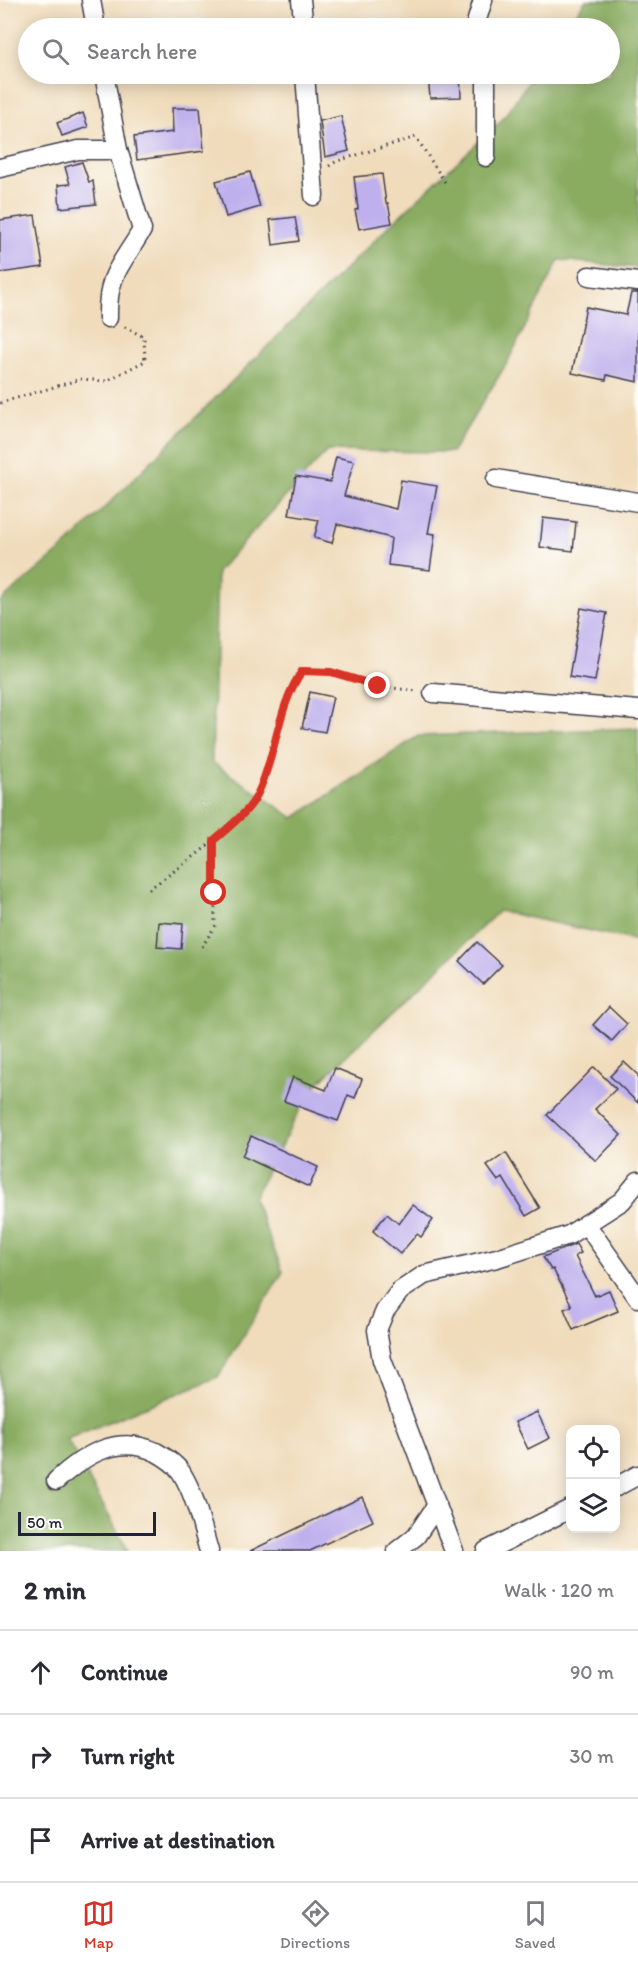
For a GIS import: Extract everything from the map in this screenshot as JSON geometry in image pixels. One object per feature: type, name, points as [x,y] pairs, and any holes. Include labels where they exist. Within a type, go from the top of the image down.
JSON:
[{"type":"street","points":[[91,0],[94,18]]},
{"type":"street","points":[[301,0],[303,18]]},
{"type":"street","points":[[478,18],[483,0]]},
{"type":"street","points":[[106,84],[118,150],[142,230],[118,266],[108,292],[108,318]]},
{"type":"street","points":[[306,84],[314,196]]},
{"type":"street","points":[[486,84],[486,157]]},
{"type":"street","points":[[0,168],[78,150],[118,150]]},
{"type":"street","points":[[589,276],[638,282]]},
{"type":"street","points":[[496,480],[638,502]]},
{"type":"street","points":[[434,693],[638,710]]},
{"type":"street","points":[[454,1551],[382,1360],[377,1330],[385,1311],[400,1291],[424,1275],[497,1258],[569,1234],[622,1201],[638,1181]]},
{"type":"street","points":[[586,1224],[638,1298]]},
{"type":"street","points":[[56,1481],[71,1467],[102,1449],[131,1445],[154,1451],[169,1459],[180,1470],[197,1510],[209,1551]]},
{"type":"street","points":[[620,1484],[638,1475]]},
{"type":"street","points":[[397,1551],[416,1536],[437,1505]]},
{"type":"street","points":[[486,1551],[566,1511]]},
{"type":"path","points":[[313,177],[338,161],[416,137],[446,184]]},
{"type":"path","points":[[0,403],[81,379],[106,381],[145,362],[144,337],[108,318]]},
{"type":"path","points":[[149,889],[233,824],[258,794],[291,687],[302,671],[331,672],[378,686],[434,693]]},
{"type":"path","points":[[202,947],[215,926],[214,840]]},
{"type":"green space","points":[[586,0],[638,0],[638,268],[559,260],[507,363],[452,452],[327,451],[217,572],[212,762],[294,818],[418,736],[638,728],[638,941],[499,911],[310,1091],[253,1198],[283,1272],[218,1377],[67,1439],[128,1551],[0,1551],[0,602],[68,544],[392,223],[501,121],[527,84],[620,84],[620,18],[573,18]]},
{"type":"building","points":[[429,84],[460,84],[461,97],[430,98]]},
{"type":"building","points":[[172,108],[200,108],[204,151],[137,160],[134,137],[173,132]]},
{"type":"building","points":[[83,113],[88,127],[62,136],[57,123]]},
{"type":"building","points":[[341,116],[349,151],[325,157],[320,121]]},
{"type":"building","points":[[82,162],[89,182],[93,181],[96,204],[60,208],[58,185],[70,184],[65,167]]},
{"type":"building","points":[[250,172],[260,207],[226,217],[216,181]]},
{"type":"building","points":[[382,174],[386,203],[388,203],[392,223],[359,229],[355,210],[358,209],[354,177]]},
{"type":"building","points":[[35,215],[43,267],[0,273],[0,220]]},
{"type":"building","points":[[295,217],[299,241],[273,245],[270,220]]},
{"type":"building","points":[[631,293],[638,293],[638,382],[607,375],[606,380],[572,373],[586,307],[626,315]]},
{"type":"building","points":[[336,457],[354,461],[344,496],[396,509],[401,480],[437,486],[428,533],[435,534],[430,570],[388,565],[391,538],[337,524],[332,543],[314,538],[319,520],[289,515],[296,476],[330,482]]},
{"type":"building","points":[[543,518],[576,522],[573,551],[540,547]]},
{"type":"building","points":[[581,608],[607,613],[595,681],[569,677]]},
{"type":"building","points":[[310,692],[333,697],[325,732],[302,728]]},
{"type":"building","points":[[159,922],[183,924],[181,949],[157,947]]},
{"type":"building","points":[[477,942],[502,965],[483,984],[459,961]]},
{"type":"building","points":[[609,1007],[627,1024],[612,1041],[593,1025]]},
{"type":"building","points":[[624,1062],[638,1075],[638,1103],[610,1076]]},
{"type":"building","points":[[594,1067],[616,1089],[595,1109],[621,1135],[596,1161],[547,1115]]},
{"type":"building","points":[[335,1068],[362,1079],[355,1098],[348,1095],[338,1121],[284,1101],[293,1077],[326,1090]]},
{"type":"building","points":[[251,1136],[318,1167],[309,1187],[242,1156]]},
{"type":"building","points":[[506,1153],[540,1208],[526,1216],[503,1178],[498,1181],[487,1166]]},
{"type":"building","points":[[413,1205],[433,1220],[421,1237],[417,1234],[400,1254],[373,1231],[387,1214],[399,1224]]},
{"type":"building","points":[[576,1244],[581,1253],[575,1256],[595,1296],[609,1290],[618,1311],[573,1330],[564,1309],[572,1306],[553,1269],[551,1270],[543,1257]]},
{"type":"building","points":[[537,1412],[550,1438],[528,1449],[515,1422]]},
{"type":"building","points":[[362,1497],[373,1521],[310,1551],[250,1551]]},
{"type":"route","points":[[214,893],[214,840],[233,824],[258,794],[291,687],[302,671],[331,672],[378,686]]}]
